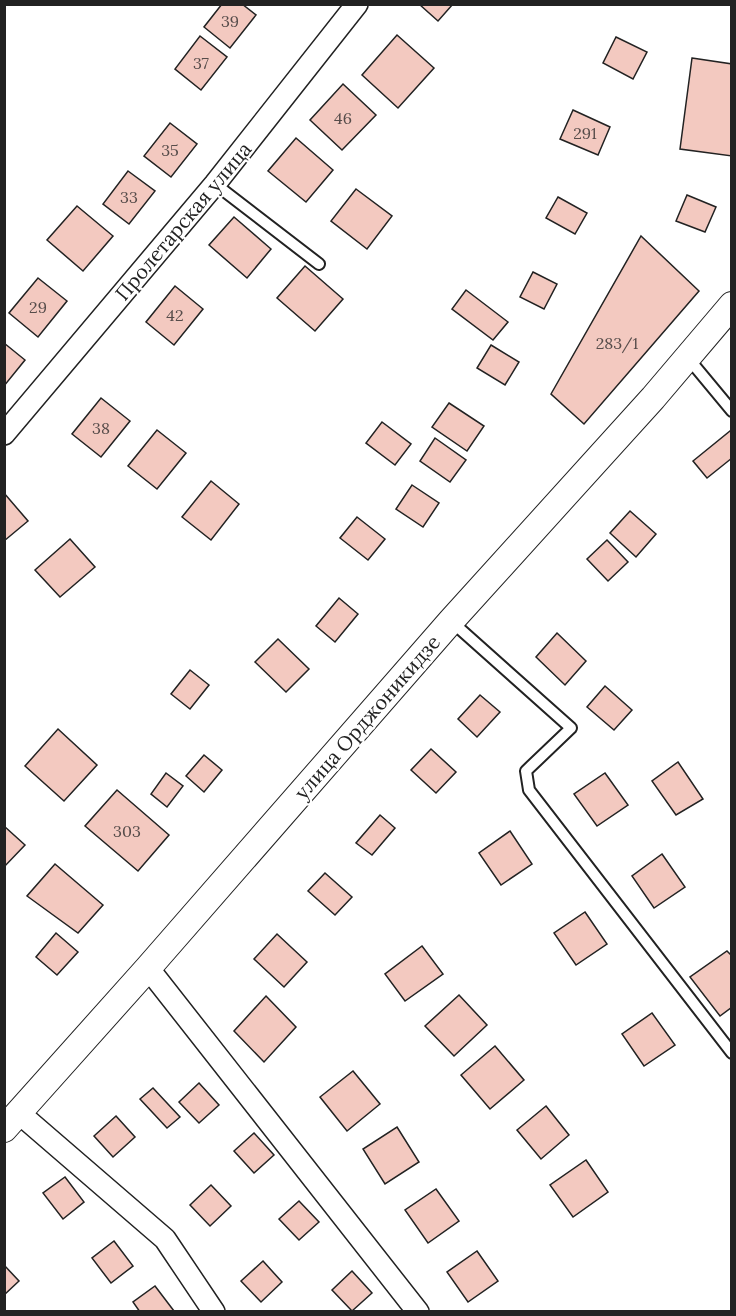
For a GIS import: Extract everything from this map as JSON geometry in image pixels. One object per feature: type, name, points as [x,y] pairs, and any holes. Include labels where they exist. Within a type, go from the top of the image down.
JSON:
[{"type":"street","name":"Пролетарская улица","points":[[4,435],[215,184],[357,4]]},
{"type":"street","name":"улица Орджоникидзе","points":[[12,1121],[451,621],[646,407],[732,305]]},
{"type":"street","points":[[148,968],[418,1311]]},
{"type":"street","points":[[12,1121],[165,1239],[214,1311]]},
{"type":"lane","points":[[215,184],[319,264]]},
{"type":"lane","points":[[687,358],[732,411]]},
{"type":"lane","points":[[451,621],[571,728],[526,771],[529,790],[732,1053]]},
{"type":"building","points":[[222,4],[242,4],[256,15],[230,48],[204,27]]},
{"type":"building","points":[[419,4],[453,4],[438,21]]},
{"type":"building","points":[[397,35],[434,68],[398,108],[362,75]]},
{"type":"building","points":[[200,36],[227,57],[201,90],[175,69]]},
{"type":"building","points":[[616,37],[647,52],[633,79],[603,63]]},
{"type":"building","points":[[692,58],[732,64],[732,156],[680,149]]},
{"type":"building","points":[[343,84],[376,115],[342,150],[310,120]]},
{"type":"building","points":[[573,110],[610,127],[598,155],[560,139]]},
{"type":"building","points":[[170,123],[197,144],[171,177],[144,156]]},
{"type":"building","points":[[296,138],[333,170],[306,202],[268,171]]},
{"type":"building","points":[[128,171],[155,191],[129,224],[103,204]]},
{"type":"building","points":[[356,189],[392,216],[367,249],[331,221]]},
{"type":"building","points":[[687,195],[716,207],[705,232],[676,221]]},
{"type":"building","points":[[558,197],[587,213],[575,234],[546,218]]},
{"type":"building","points":[[77,206],[113,236],[83,271],[47,240]]},
{"type":"building","points":[[234,217],[271,249],[247,278],[209,245]]},
{"type":"building","points":[[641,236],[699,291],[584,424],[551,394]]},
{"type":"building","points":[[305,266],[343,299],[315,331],[277,298]]},
{"type":"building","points":[[533,272],[557,284],[544,309],[520,297]]},
{"type":"building","points":[[38,278],[67,301],[38,337],[9,313]]},
{"type":"building","points":[[175,286],[203,309],[174,345],[146,322]]},
{"type":"building","points":[[466,290],[508,322],[493,340],[452,309]]},
{"type":"building","points":[[4,343],[25,360],[4,386]]},
{"type":"building","points":[[491,345],[519,362],[505,385],[477,368]]},
{"type":"building","points":[[101,398],[130,421],[101,457],[72,434]]},
{"type":"building","points":[[449,403],[484,426],[467,451],[432,427]]},
{"type":"building","points":[[382,422],[411,444],[395,465],[366,443]]},
{"type":"building","points":[[157,430],[186,453],[157,489],[128,466]]},
{"type":"building","points":[[730,431],[732,433],[732,458],[707,478],[693,461]]},
{"type":"building","points":[[435,438],[466,460],[450,482],[420,461]]},
{"type":"building","points":[[211,481],[239,504],[211,540],[182,517]]},
{"type":"building","points":[[412,485],[439,503],[423,527],[396,509]]},
{"type":"building","points":[[4,493],[28,521],[4,541]]},
{"type":"building","points":[[630,511],[656,534],[636,557],[610,533]]},
{"type":"building","points":[[357,517],[385,539],[368,560],[340,538]]},
{"type":"building","points":[[70,539],[95,567],[60,597],[35,570]]},
{"type":"building","points":[[607,540],[628,562],[608,581],[587,559]]},
{"type":"building","points":[[339,598],[358,614],[335,642],[316,626]]},
{"type":"building","points":[[557,633],[586,661],[565,685],[536,657]]},
{"type":"building","points":[[278,639],[309,669],[286,692],[255,662]]},
{"type":"building","points":[[190,670],[209,685],[190,709],[171,694]]},
{"type":"building","points":[[605,686],[632,710],[614,730],[587,707]]},
{"type":"building","points":[[480,695],[500,712],[477,737],[458,719]]},
{"type":"building","points":[[58,729],[97,765],[64,801],[25,766]]},
{"type":"building","points":[[431,749],[456,772],[436,793],[411,770]]},
{"type":"building","points":[[204,755],[222,770],[204,792],[186,776]]},
{"type":"building","points":[[678,762],[703,799],[676,815],[652,781]]},
{"type":"building","points":[[166,773],[183,786],[167,807],[151,794]]},
{"type":"building","points":[[605,773],[628,805],[597,826],[574,794]]},
{"type":"building","points":[[117,790],[169,835],[138,871],[85,826]]},
{"type":"building","points":[[380,815],[395,828],[372,855],[356,843]]},
{"type":"building","points":[[4,826],[25,845],[4,867]]},
{"type":"building","points":[[510,831],[532,864],[501,885],[479,853]]},
{"type":"building","points":[[662,854],[685,887],[654,908],[632,876]]},
{"type":"building","points":[[55,864],[103,905],[78,933],[27,896]]},
{"type":"building","points":[[325,873],[352,897],[335,915],[308,891]]},
{"type":"building","points":[[585,912],[607,944],[576,965],[554,933]]},
{"type":"building","points":[[56,933],[78,952],[57,975],[36,957]]},
{"type":"building","points":[[277,934],[307,962],[284,987],[254,959]]},
{"type":"building","points":[[422,946],[443,974],[405,1001],[385,974]]},
{"type":"building","points":[[727,951],[732,956],[732,1007],[720,1016],[690,977]]},
{"type":"building","points":[[459,995],[487,1025],[454,1056],[425,1026]]},
{"type":"building","points":[[266,996],[296,1027],[264,1062],[234,1031]]},
{"type":"building","points":[[652,1013],[675,1045],[644,1066],[622,1034]]},
{"type":"building","points":[[495,1046],[524,1080],[490,1109],[461,1075]]},
{"type":"building","points":[[353,1071],[380,1104],[347,1131],[320,1097]]},
{"type":"building","points":[[199,1083],[219,1105],[199,1123],[179,1102]]},
{"type":"building","points":[[153,1088],[180,1117],[167,1128],[140,1099]]},
{"type":"building","points":[[546,1106],[569,1135],[541,1159],[517,1130]]},
{"type":"building","points":[[116,1116],[135,1137],[113,1157],[94,1136]]},
{"type":"building","points":[[397,1127],[419,1162],[385,1184],[363,1149]]},
{"type":"building","points":[[254,1133],[274,1155],[254,1173],[234,1151]]},
{"type":"building","points":[[586,1160],[608,1192],[573,1217],[550,1185]]},
{"type":"building","points":[[65,1177],[84,1202],[63,1219],[43,1193]]},
{"type":"building","points":[[211,1185],[231,1206],[210,1226],[190,1205]]},
{"type":"building","points":[[436,1189],[459,1221],[428,1243],[405,1210]]},
{"type":"building","points":[[299,1201],[319,1222],[299,1240],[279,1219]]},
{"type":"building","points":[[114,1241],[133,1266],[111,1283],[92,1258]]},
{"type":"building","points":[[477,1251],[498,1281],[468,1302],[447,1272]]},
{"type":"building","points":[[263,1261],[282,1282],[261,1302],[241,1281]]},
{"type":"building","points":[[4,1265],[19,1281],[4,1295]]},
{"type":"building","points":[[352,1271],[372,1293],[352,1311],[332,1290]]},
{"type":"building","points":[[155,1286],[173,1312],[140,1312],[133,1302]]}]
